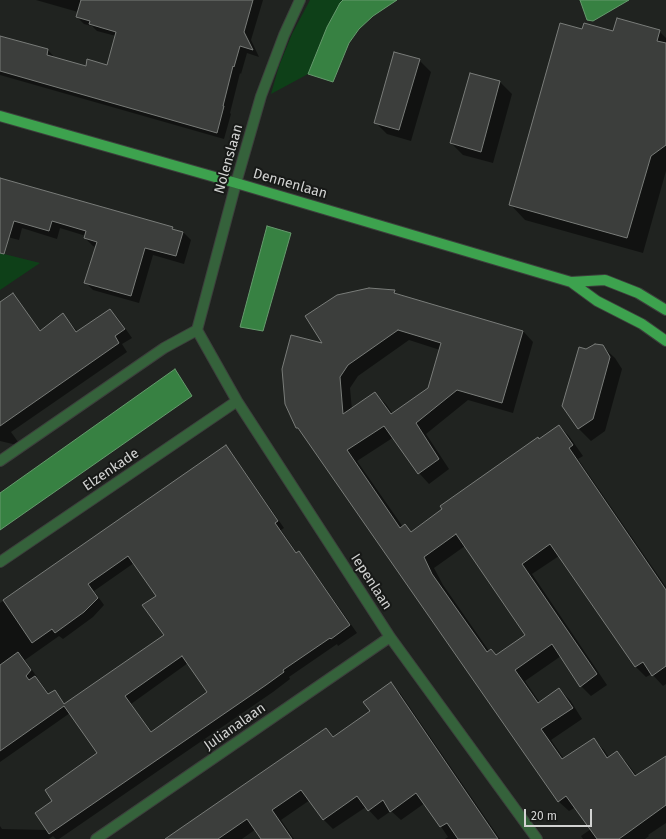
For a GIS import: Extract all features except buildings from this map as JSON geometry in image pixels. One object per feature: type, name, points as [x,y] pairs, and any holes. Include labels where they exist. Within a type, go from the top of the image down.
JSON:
[{"type":"main road","name":"Dennenlaan","points":[[0,116],[236,183],[571,282],[597,301],[642,324],[666,341]]},
{"type":"main road","name":"Dennenlaan","points":[[571,282],[605,280],[638,293],[666,310]]},
{"type":"street","name":"Nolenslaan","points":[[198,330],[236,183],[262,96],[284,35],[300,0]]},
{"type":"street","name":"Iepenlaan","points":[[198,330],[237,401],[390,637],[537,839]]},
{"type":"street","points":[[0,461],[164,348],[198,330]]},
{"type":"street","name":"Elzenkade","points":[[0,562],[237,401]]},
{"type":"street","name":"Julianalaan","points":[[96,839],[390,637]]},
{"type":"shaded area","points":[[310,0],[343,0],[327,27],[308,74],[271,94],[279,66],[292,34]]},
{"type":"shaded area","points":[[343,0],[397,0],[373,16],[359,29],[349,43],[333,82],[308,74],[327,27]]},
{"type":"shaded area","points":[[580,0],[629,0],[593,21],[587,20]]},
{"type":"shaded area","points":[[267,226],[291,233],[263,331],[240,327]]},
{"type":"shaded area","points":[[0,253],[40,263],[0,290]]},
{"type":"shaded area","points":[[175,369],[192,396],[0,530],[0,493]]}]
